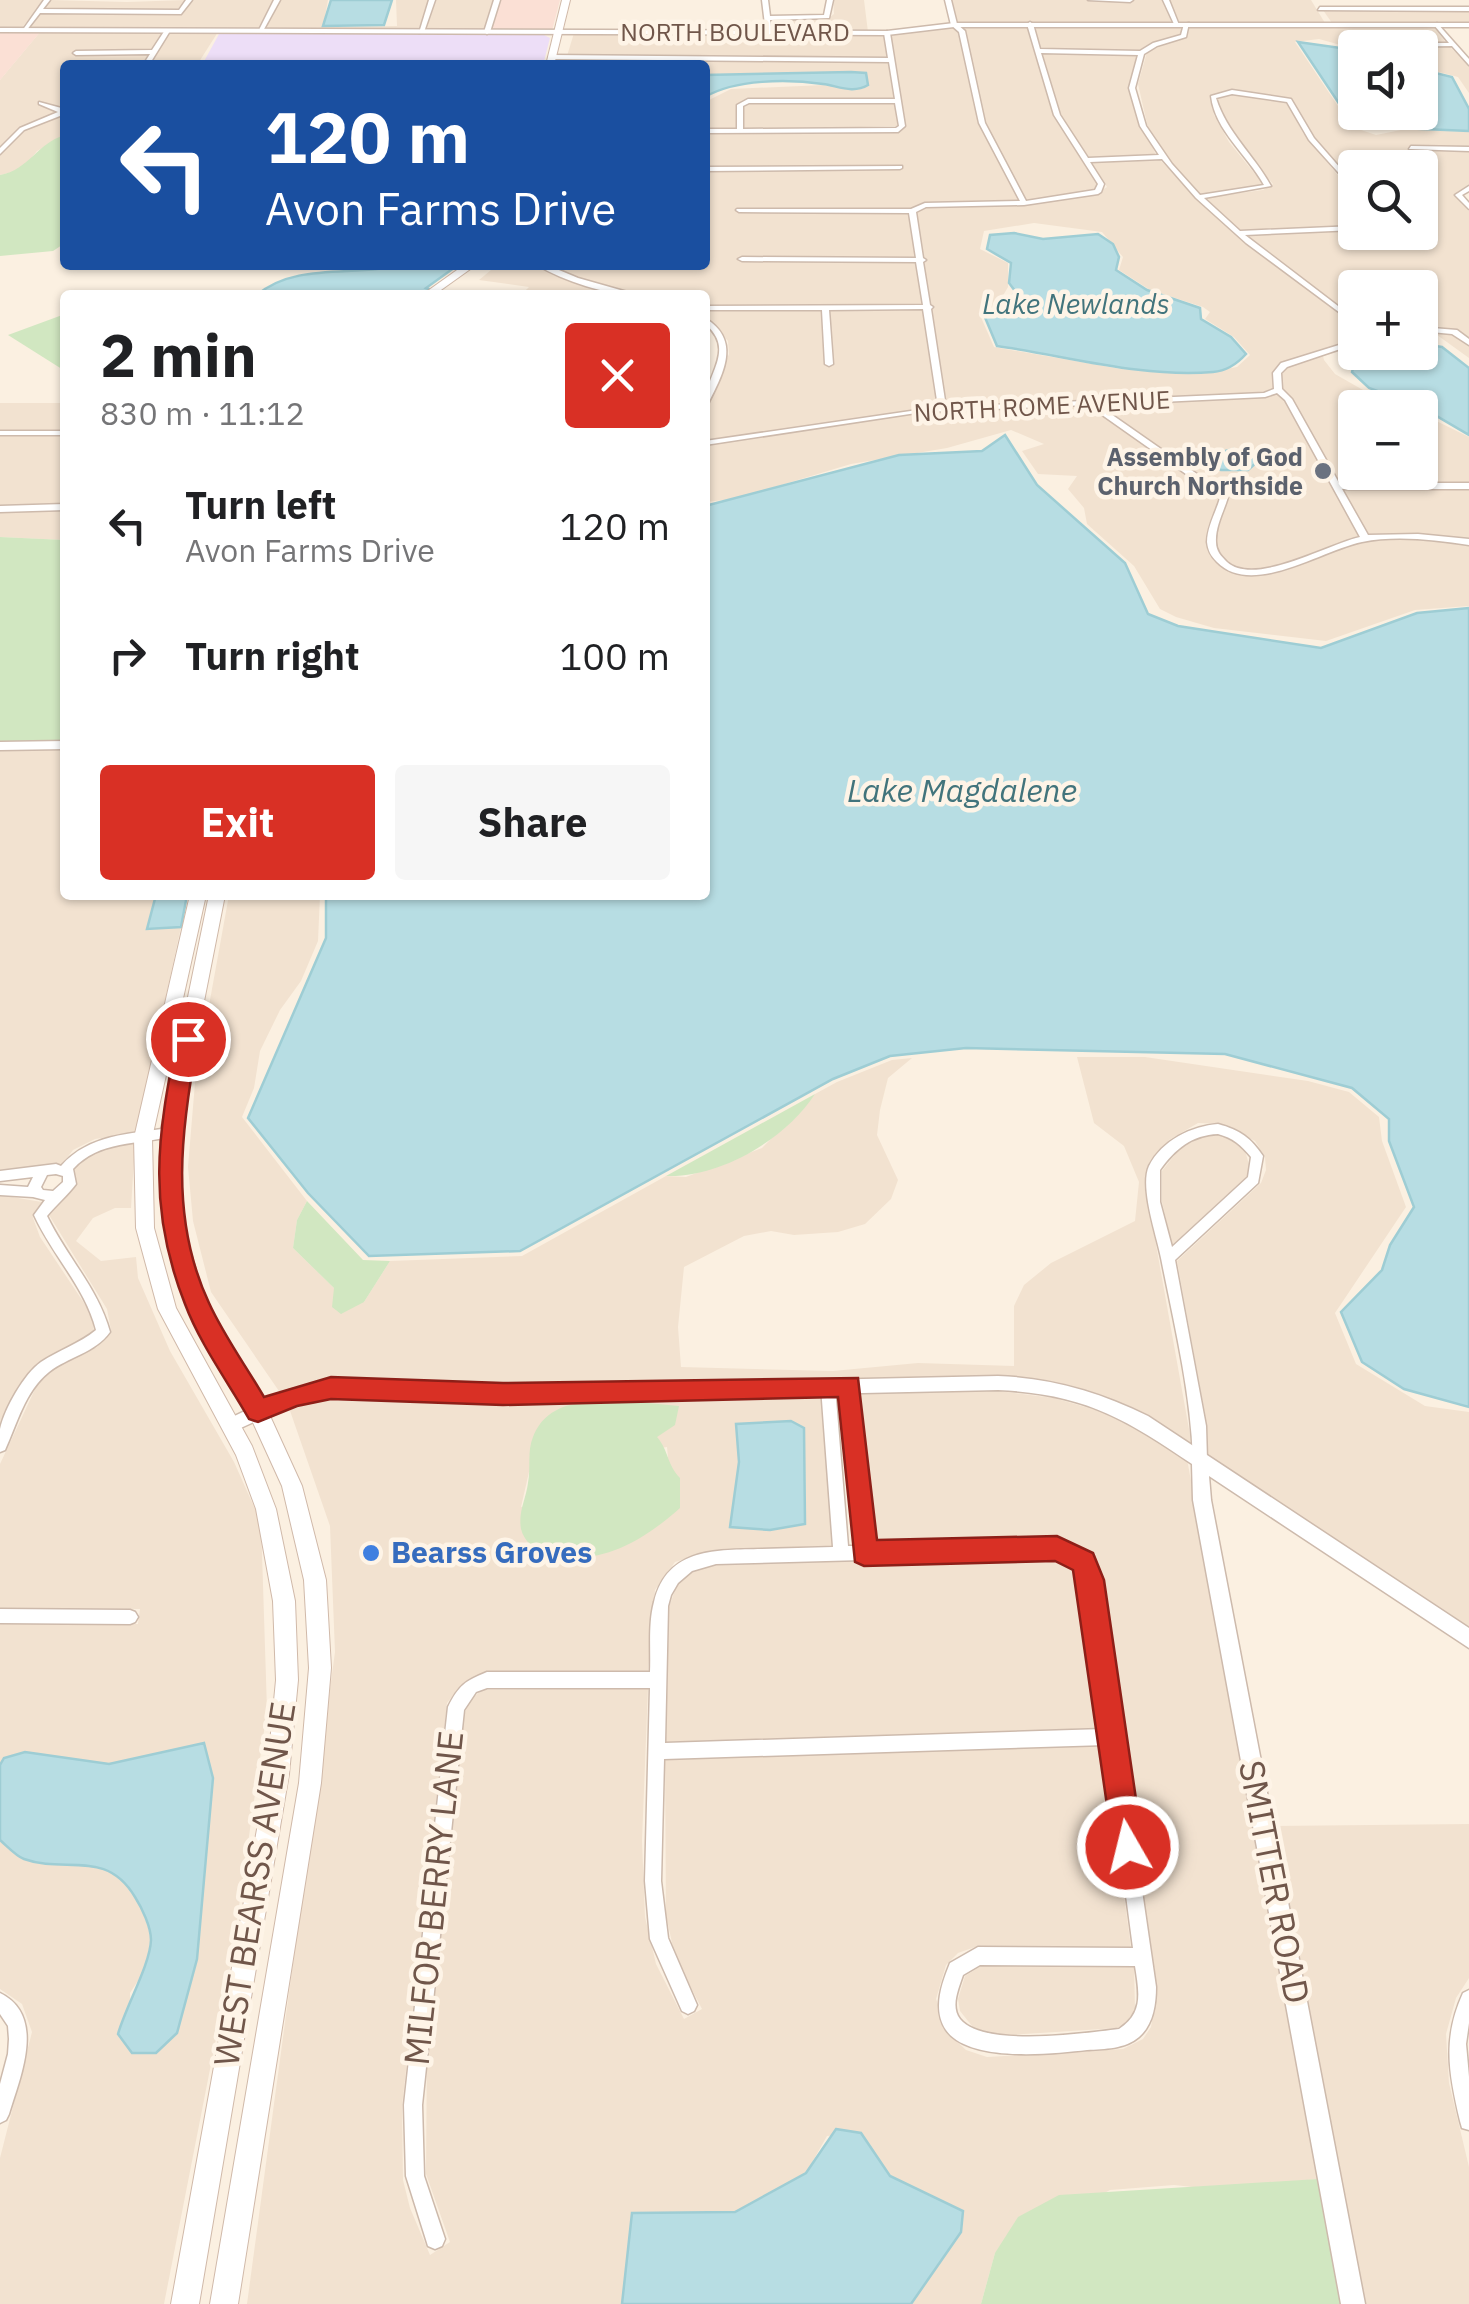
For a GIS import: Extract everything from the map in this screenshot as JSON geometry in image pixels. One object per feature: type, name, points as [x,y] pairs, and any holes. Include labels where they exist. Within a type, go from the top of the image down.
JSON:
[{"type":"main road","points":[[551,60],[566,0]]},
{"type":"main road","points":[[562,60],[576,0]]},
{"type":"main road","points":[[443,290],[465,270]]},
{"type":"main road","points":[[445,290],[480,270]]},
{"type":"main road","name":"WEST BEARSS AVENUE","points":[[185,2304],[278,1774],[288,1680],[284,1602],[274,1537],[258,1482],[232,1425],[177,1330],[160,1290],[146,1228],[143,1138],[197,900]]},
{"type":"main road","name":"WEST BEARSS AVENUE","points":[[216,900],[169,1133],[172,1220],[188,1284],[258,1411],[292,1486],[307,1540],[320,1623],[319,1697],[310,1783],[224,2304]]},
{"type":"street","points":[[24,30],[47,0]]},
{"type":"street","points":[[39,11],[181,12],[189,0]]},
{"type":"street","points":[[260,31],[277,0]]},
{"type":"street","points":[[421,32],[432,0]]},
{"type":"street","points":[[487,32],[497,0]]},
{"type":"street","points":[[765,0],[768,33]]},
{"type":"street","points":[[766,18],[827,17],[831,14],[830,0]]},
{"type":"street","points":[[948,0],[954,25],[962,31],[982,123],[1024,202]]},
{"type":"street","points":[[1091,0],[1130,0]]},
{"type":"street","points":[[1038,51],[1142,53],[1184,36],[1182,24],[1166,0]]},
{"type":"street","points":[[1314,0],[1329,24]]},
{"type":"street","points":[[1385,0],[1391,9]]},
{"type":"street","points":[[1320,9],[1469,9]]},
{"type":"street","points":[[739,210],[912,211],[925,205],[1024,202],[1088,195],[1103,187],[1058,115],[1030,24]]},
{"type":"street","name":"NORTH BOULEVARD","points":[[0,30],[887,33],[954,25],[1469,25]]},
{"type":"street","points":[[1437,25],[1469,63]]},
{"type":"street","points":[[149,60],[167,30]]},
{"type":"street","points":[[710,131],[898,130],[902,126],[887,33]]},
{"type":"street","points":[[1438,45],[1451,45]]},
{"type":"street","points":[[76,54],[154,52]]},
{"type":"street","points":[[1142,53],[1136,102],[1161,157],[1239,234],[1338,309]]},
{"type":"street","points":[[710,61],[891,60]]},
{"type":"street","points":[[1198,197],[1268,186],[1232,142],[1218,115],[1214,96],[1237,92],[1289,100],[1310,139],[1338,170]]},
{"type":"street","points":[[740,131],[740,106],[748,101],[898,101]]},
{"type":"street","points":[[41,104],[60,111]]},
{"type":"street","points":[[0,152],[22,128],[60,114]]},
{"type":"street","points":[[1410,148],[1469,150]]},
{"type":"street","points":[[1087,160],[1161,157]]},
{"type":"street","points":[[710,169],[900,167]]},
{"type":"street","points":[[1469,188],[1458,195],[1469,207]]},
{"type":"street","points":[[912,211],[942,409]]},
{"type":"street","points":[[1239,234],[1338,229]]},
{"type":"street","points":[[742,259],[922,260]]},
{"type":"street","points":[[552,270],[614,290]]},
{"type":"street","points":[[825,306],[829,364]]},
{"type":"street","points":[[710,308],[929,307]]},
{"type":"street","points":[[710,326],[724,342],[725,354],[710,384]]},
{"type":"street","points":[[1438,331],[1454,332],[1469,343]]},
{"type":"street","points":[[1338,348],[1284,365],[1277,374],[1278,390],[1288,399],[1365,538]]},
{"type":"street","name":"NORTH ROME AVENUE","points":[[710,442],[942,409],[1236,398],[1278,390]]},
{"type":"street","points":[[1090,403],[1224,497],[1210,539],[1218,560],[1233,570],[1267,573],[1317,551],[1365,538],[1469,542]]},
{"type":"street","points":[[0,432],[60,433]]},
{"type":"street","points":[[1336,486],[1469,486]]},
{"type":"street","points":[[0,509],[60,507]]},
{"type":"street","points":[[0,746],[60,745]]},
{"type":"street","points":[[1168,1258],[1254,1179],[1257,1156],[1236,1135],[1203,1128],[1188,1134],[1154,1170],[1154,1202],[1199,1426],[1200,1460]]},
{"type":"street","points":[[0,1176],[65,1170],[76,1154],[96,1144],[169,1133]]},
{"type":"street","points":[[0,1446],[30,1384],[45,1366],[91,1344],[103,1332],[100,1313],[40,1215],[70,1184],[65,1170]]},
{"type":"street","points":[[35,1192],[34,1183],[41,1174]]},
{"type":"street","points":[[0,1190],[56,1196]]},
{"type":"street","points":[[850,1386],[864,1553]]},
{"type":"street","points":[[232,1425],[295,1395],[331,1388],[503,1394],[1043,1386],[1123,1410],[1469,1639]]},
{"type":"street","points":[[828,1387],[841,1553]]},
{"type":"street","name":"SMITTER ROAD","points":[[1200,1460],[1206,1520],[1353,2304]]},
{"type":"street","points":[[836,1484],[858,1483]]},
{"type":"street","points":[[688,2006],[666,1960],[656,1916],[657,1680],[663,1592],[682,1567],[716,1557],[1047,1548],[1076,1554],[1091,1580],[1143,1958],[1145,2012],[1136,2030],[1121,2038],[981,2045],[958,2028],[950,2014],[947,1998],[956,1970],[978,1956],[1143,1958]]},
{"type":"street","points":[[0,1616],[130,1617]]},
{"type":"street","name":"MILFOR BERRY LANE","points":[[435,2238],[414,2176],[413,2105],[456,1706],[470,1688],[487,1680],[657,1680]]},
{"type":"street","points":[[656,1751],[1113,1737]]},
{"type":"street","points":[[1469,1999],[1457,2038],[1469,2121]]},
{"type":"street","points":[[0,2002],[12,2010],[21,2032],[0,2114]]},
{"type":"shaded area","points":[[0,0],[44,0],[21,29],[0,29]]},
{"type":"shaded area","points":[[50,0],[186,0],[178,11],[43,10]]},
{"type":"shaded area","points":[[192,0],[274,0],[257,30],[28,29],[42,12],[180,13]]},
{"type":"shaded area","points":[[281,0],[328,0],[323,27],[397,26],[396,0],[429,0],[418,31],[264,30]]},
{"type":"shaded area","points":[[435,0],[494,0],[484,31],[425,31]]},
{"type":"shaded area","points":[[500,0],[560,0],[552,31],[491,31]]},
{"type":"shaded area","points":[[833,0],[864,0],[868,32],[772,32],[769,19],[829,18],[834,14]]},
{"type":"shaded area","points":[[951,0],[1163,0],[1173,23],[957,24]]},
{"type":"shaded area","points":[[1169,0],[1311,0],[1325,23],[1180,23]]},
{"type":"shaded area","points":[[1323,10],[1469,10],[1469,24],[1332,23]]},
{"type":"shaded area","points":[[1027,25],[1051,108],[1097,184],[1094,191],[1027,201],[985,123],[965,31],[959,26]]},
{"type":"shaded area","points":[[1034,25],[1183,26],[1184,32],[1139,52],[1041,50]]},
{"type":"shaded area","points":[[952,26],[958,31],[978,123],[1019,201],[925,204],[909,210],[735,209],[908,213],[917,258],[737,260],[918,262],[925,305],[710,306],[710,290],[622,290],[558,270],[710,270],[710,171],[904,168],[710,168],[710,132],[900,132],[906,126],[890,34]]},
{"type":"shaded area","points":[[1190,26],[1434,26],[1437,30],[1338,30],[1338,44],[1319,39],[1295,42],[1338,106],[1338,130],[1361,130],[1376,135],[1401,130],[1469,132],[1469,148],[1406,148],[1469,151],[1469,187],[1454,195],[1469,211],[1469,358],[1438,336],[1438,270],[1338,270],[1338,305],[1245,235],[1338,230],[1338,250],[1438,250],[1438,150],[1338,150],[1338,165],[1319,145],[1292,100],[1231,90],[1210,97],[1214,115],[1229,142],[1264,185],[1200,195],[1180,175],[1148,128],[1138,84],[1147,52],[1187,36]]},
{"type":"shaded area","points":[[0,31],[41,31],[0,80]]},
{"type":"shaded area","points":[[41,31],[163,32],[152,51],[73,53],[150,53],[145,60],[60,60],[60,109],[37,103],[59,112],[19,128],[0,149],[0,80]]},
{"type":"shaded area","points":[[170,32],[218,32],[200,60],[152,60]]},
{"type":"shaded area","points":[[574,33],[884,34],[888,59],[567,56]]},
{"type":"shaded area","points":[[219,34],[542,34],[550,38],[544,60],[205,60]]},
{"type":"shaded area","points":[[1438,46],[1449,46],[1469,65],[1469,93],[1458,77],[1438,72]]},
{"type":"shaded area","points":[[1042,52],[1138,54],[1132,102],[1156,155],[1090,159],[1061,115]]},
{"type":"shaded area","points":[[567,58],[888,61],[894,100],[745,100],[736,106],[736,130],[710,130],[710,100],[731,89],[824,85],[855,90],[864,88],[866,73],[710,74],[710,60]]},
{"type":"shaded area","points":[[1232,93],[1286,100],[1303,133],[1338,175],[1338,227],[1242,232],[1203,198],[1263,190],[1273,184],[1236,142],[1217,98]]},
{"type":"shaded area","points":[[749,102],[895,103],[898,126],[743,130],[743,106]]},
{"type":"shaded area","points":[[60,115],[60,138],[37,151],[22,170],[0,175],[0,154],[25,129]]},
{"type":"shaded area","points":[[1158,158],[1236,235],[1338,312],[1338,352],[1323,356],[1324,360],[1335,374],[1363,390],[1338,390],[1338,490],[1438,490],[1438,422],[1469,437],[1469,606],[1415,610],[1326,641],[1214,628],[1176,617],[1160,609],[1134,566],[1087,524],[1084,508],[1068,489],[1077,476],[1038,474],[1022,451],[1044,444],[1011,430],[947,448],[851,464],[735,499],[710,502],[710,398],[729,354],[728,341],[710,321],[710,310],[821,308],[825,366],[833,366],[830,308],[925,309],[937,410],[947,410],[916,211],[927,206],[1028,204],[1091,196],[1107,187],[1091,162]],"holes":[[[1034,223],[1102,232],[1123,257],[1119,270],[1150,290],[1203,307],[1210,312],[1205,319],[1234,337],[1250,355],[1237,367],[1200,374],[1121,369],[994,347],[980,315],[1021,315],[1021,309],[1007,306],[1001,299],[1008,287],[1008,263],[980,249],[984,231]]]},
{"type":"shaded area","points":[[491,270],[546,270],[605,290],[526,290],[529,287],[479,280]]},
{"type":"shaded area","points":[[0,403],[60,403],[60,431],[0,430]]},
{"type":"shaded area","points":[[0,435],[60,435],[60,505],[0,507]]},
{"type":"shaded area","points":[[60,510],[60,540],[0,537],[0,512]]},
{"type":"shaded area","points":[[60,748],[60,900],[155,900],[148,929],[181,927],[136,1133],[95,1139],[73,1150],[62,1164],[0,1170],[0,749]]},
{"type":"shaded area","points":[[228,900],[320,900],[318,941],[301,981],[280,1010],[260,1051],[254,1088],[242,1117],[307,1201],[297,1220],[293,1248],[334,1288],[364,1302],[390,1261],[522,1256],[666,1176],[686,1177],[762,1148],[815,1094],[837,1082],[892,1060],[912,1058],[888,1078],[877,1135],[898,1180],[891,1199],[865,1224],[838,1232],[794,1235],[771,1231],[744,1236],[684,1267],[678,1327],[681,1367],[833,1371],[918,1363],[1014,1366],[1014,1306],[1024,1285],[1051,1263],[1135,1221],[1139,1182],[1124,1146],[1094,1123],[1077,1057],[1145,1057],[1308,1081],[1349,1092],[1379,1117],[1382,1141],[1406,1207],[1335,1313],[1356,1364],[1425,1406],[1469,1412],[1469,1631],[1208,1458],[1207,1426],[1177,1261],[1261,1183],[1266,1170],[1265,1157],[1255,1141],[1222,1124],[1198,1123],[1169,1140],[1147,1168],[1145,1183],[1192,1446],[1127,1405],[1069,1385],[1017,1377],[281,1394],[211,1292],[193,1221],[188,1167],[195,1083]]},
{"type":"shaded area","points":[[1206,1133],[1221,1133],[1244,1147],[1250,1168],[1247,1176],[1172,1245],[1162,1202],[1162,1171],[1181,1147]]},
{"type":"shaded area","points":[[135,1143],[131,1208],[115,1208],[93,1218],[76,1241],[101,1261],[136,1257],[138,1278],[170,1351],[234,1462],[261,1522],[267,1710],[231,1962],[164,2304],[0,2304],[0,2158],[32,2032],[22,2004],[0,1989],[0,1840],[23,1859],[102,1868],[126,1882],[141,1906],[151,1937],[145,1970],[130,1993],[132,2053],[204,1744],[109,1764],[25,1752],[4,1758],[0,1765],[0,1624],[138,1624],[140,1609],[0,1608],[0,1464],[37,1385],[50,1370],[97,1347],[111,1330],[107,1309],[49,1215],[76,1186],[74,1169],[82,1157],[98,1149]]},
{"type":"shaded area","points":[[0,1195],[42,1202],[33,1218],[40,1237],[92,1315],[94,1331],[38,1364],[22,1383],[0,1428]]},
{"type":"shaded area","points":[[991,1390],[1054,1398],[1120,1417],[1187,1459],[1318,2179],[1211,2189],[1174,2185],[1110,2190],[995,2253],[981,2304],[911,2304],[963,2211],[890,2176],[861,2133],[827,2136],[806,2173],[735,2212],[632,2213],[622,2304],[247,2304],[335,1652],[330,1526],[288,1405],[331,1395],[502,1401],[821,1393],[832,1546],[716,1550],[675,1562],[655,1590],[648,1672],[487,1672],[463,1683],[447,1703],[402,2106],[403,2180],[430,2255],[450,2242],[426,2174],[427,2041],[462,1720],[470,1700],[482,1690],[648,1688],[642,1841],[645,1917],[656,1964],[684,2019],[702,2009],[675,1957],[666,1915],[665,1759],[1104,1745],[1131,1948],[975,1947],[958,1953],[946,1965],[936,1999],[950,2035],[966,2050],[987,2057],[1123,2049],[1143,2039],[1151,2027],[1157,1987],[1096,1568],[1079,1548],[1057,1541],[872,1545],[858,1392]],"holes":[[[790,1421],[804,1428],[806,1502],[730,1527],[739,1462],[737,1424]],[[667,1447],[669,1468],[521,1507],[529,1472]]]},
{"type":"shaded area","points":[[1048,1555],[1070,1560],[1082,1580],[1102,1728],[666,1742],[669,1607],[678,1582],[688,1573],[717,1564]]},
{"type":"shaded area","points":[[1469,1824],[1469,1978],[1456,1998],[1446,2034],[1449,2083],[1469,2167],[1469,2304],[1365,2304],[1273,1826]]},
{"type":"shaded area","points":[[981,1966],[1134,1967],[1135,2008],[1128,2022],[1117,2028],[994,2036],[976,2031],[960,2011],[958,1999],[965,1976]]},
{"type":"green space","points":[[60,137],[60,246],[53,251],[0,256],[0,175],[18,168]]},
{"type":"green space","points":[[60,316],[60,368],[8,335]]},
{"type":"green space","points":[[0,537],[60,540],[60,742],[0,742]]},
{"type":"green space","points":[[815,1094],[787,1126],[750,1153],[708,1170],[666,1176]]},
{"type":"green space","points":[[307,1201],[363,1260],[390,1261],[364,1302],[341,1314],[332,1307],[334,1288],[293,1248],[297,1220]]},
{"type":"green space","points":[[627,1401],[679,1406],[675,1425],[657,1437],[680,1478],[680,1508],[619,1549],[584,1557],[538,1551],[525,1538],[520,1523],[531,1442],[540,1424],[572,1404]]},
{"type":"green space","points":[[1318,2179],[1341,2304],[981,2304],[995,2253],[1018,2217],[1059,2195]]},
{"type":"water","points":[[331,0],[392,0],[384,25],[323,26]]},
{"type":"water","points":[[1298,42],[1338,48],[1338,102]]},
{"type":"water","points":[[851,72],[866,73],[868,85],[851,89],[778,81],[731,87],[710,94],[710,75]]},
{"type":"water","points":[[1438,74],[1452,77],[1469,109],[1469,131],[1438,130]]},
{"type":"water","name":"Lake Newlands","points":[[1014,233],[1043,239],[1098,234],[1113,244],[1119,257],[1116,270],[1147,290],[1200,308],[1201,319],[1231,337],[1246,354],[1223,370],[1186,373],[1132,369],[997,346],[984,315],[1025,316],[1024,308],[1009,304],[1015,291],[1009,283],[1011,263],[987,249],[990,235]]},
{"type":"water","points":[[451,270],[426,288],[432,290],[264,290],[307,274]]},
{"type":"water","points":[[1438,346],[1442,347],[1469,368],[1469,435],[1438,417],[1438,390],[1374,390],[1352,372],[1438,370]]},
{"type":"water","name":"Lake Magdalene","points":[[1005,435],[1037,485],[1125,563],[1148,614],[1178,626],[1321,648],[1417,613],[1469,608],[1469,1407],[1404,1389],[1362,1362],[1341,1312],[1382,1270],[1390,1245],[1414,1207],[1389,1141],[1389,1119],[1352,1088],[1225,1054],[966,1048],[890,1056],[833,1079],[520,1251],[369,1256],[308,1193],[248,1118],[326,938],[326,900],[710,900],[710,505],[899,455],[982,451]]},
{"type":"water","points":[[1233,449],[1252,455],[1256,463],[1248,470],[1221,470],[1193,459]]},
{"type":"water","points":[[155,900],[186,900],[181,927],[147,929]]},
{"type":"water","points":[[791,1421],[804,1428],[805,1524],[770,1530],[730,1527],[739,1462],[736,1424]]},
{"type":"water","points":[[204,1743],[213,1778],[197,1959],[177,2033],[156,2053],[132,2053],[118,2034],[150,1950],[151,1935],[143,1912],[124,1882],[111,1872],[98,1867],[24,1859],[0,1840],[0,1765],[4,1758],[25,1752],[109,1764]]},
{"type":"water","points":[[836,2129],[861,2133],[890,2176],[963,2211],[961,2232],[911,2304],[622,2304],[632,2213],[735,2212],[806,2173]]},
{"type":"place","name":"Assembly of God Church Northside","points":[[1323,471]]},
{"type":"place","name":"Bearss Groves","points":[[371,1553]]},
{"type":"route","points":[[188,1039],[169,1133],[172,1220],[197,1304],[258,1411],[295,1395],[331,1388],[503,1394],[850,1386],[864,1553],[1057,1548],[1076,1554],[1088,1570],[1128,1847]]}]
